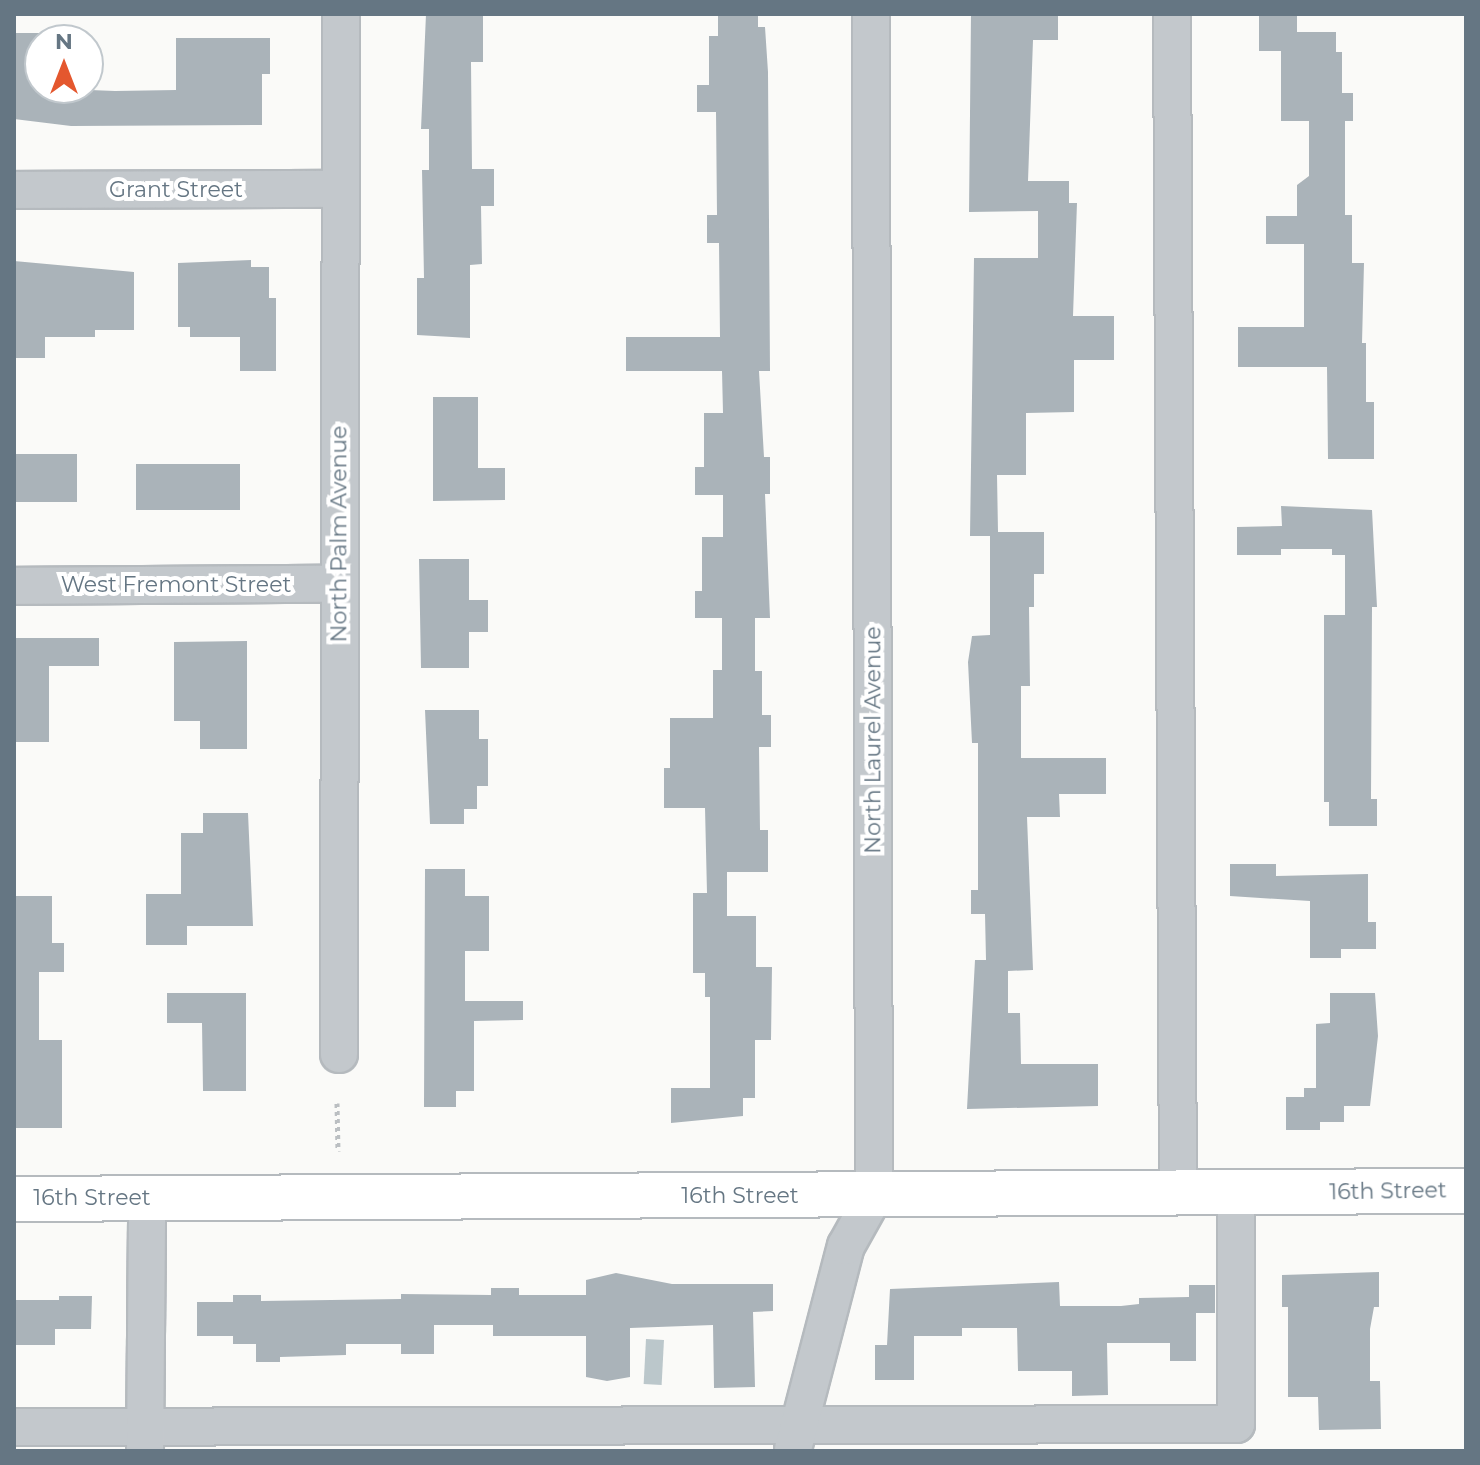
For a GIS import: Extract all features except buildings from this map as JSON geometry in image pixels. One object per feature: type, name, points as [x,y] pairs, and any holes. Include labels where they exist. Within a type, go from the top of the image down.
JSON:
[{"type":"main road","name":"16th Street","points":[[14,1199],[1466,1191]]},
{"type":"street","name":"North Palm Avenue","points":[[339,1054],[338,189],[341,14]]},
{"type":"street","name":"North Laurel Avenue","points":[[795,1440],[846,1246],[874,1196],[871,14]]},
{"type":"street","points":[[1172,14],[1178,1193]]},
{"type":"street","name":"Grant Street","points":[[14,190],[338,189]]},
{"type":"street","name":"West Fremont Street","points":[[14,586],[339,584]]},
{"type":"street","points":[[14,1427],[144,1438],[795,1440],[1236,1424],[1236,1193]]},
{"type":"street","points":[[144,1438],[147,1198]]},
{"type":"path","points":[[337,1103],[338,1151]]},
{"type":"shaded area","points":[[646,1339],[664,1340],[662,1385],[644,1384]]}]
